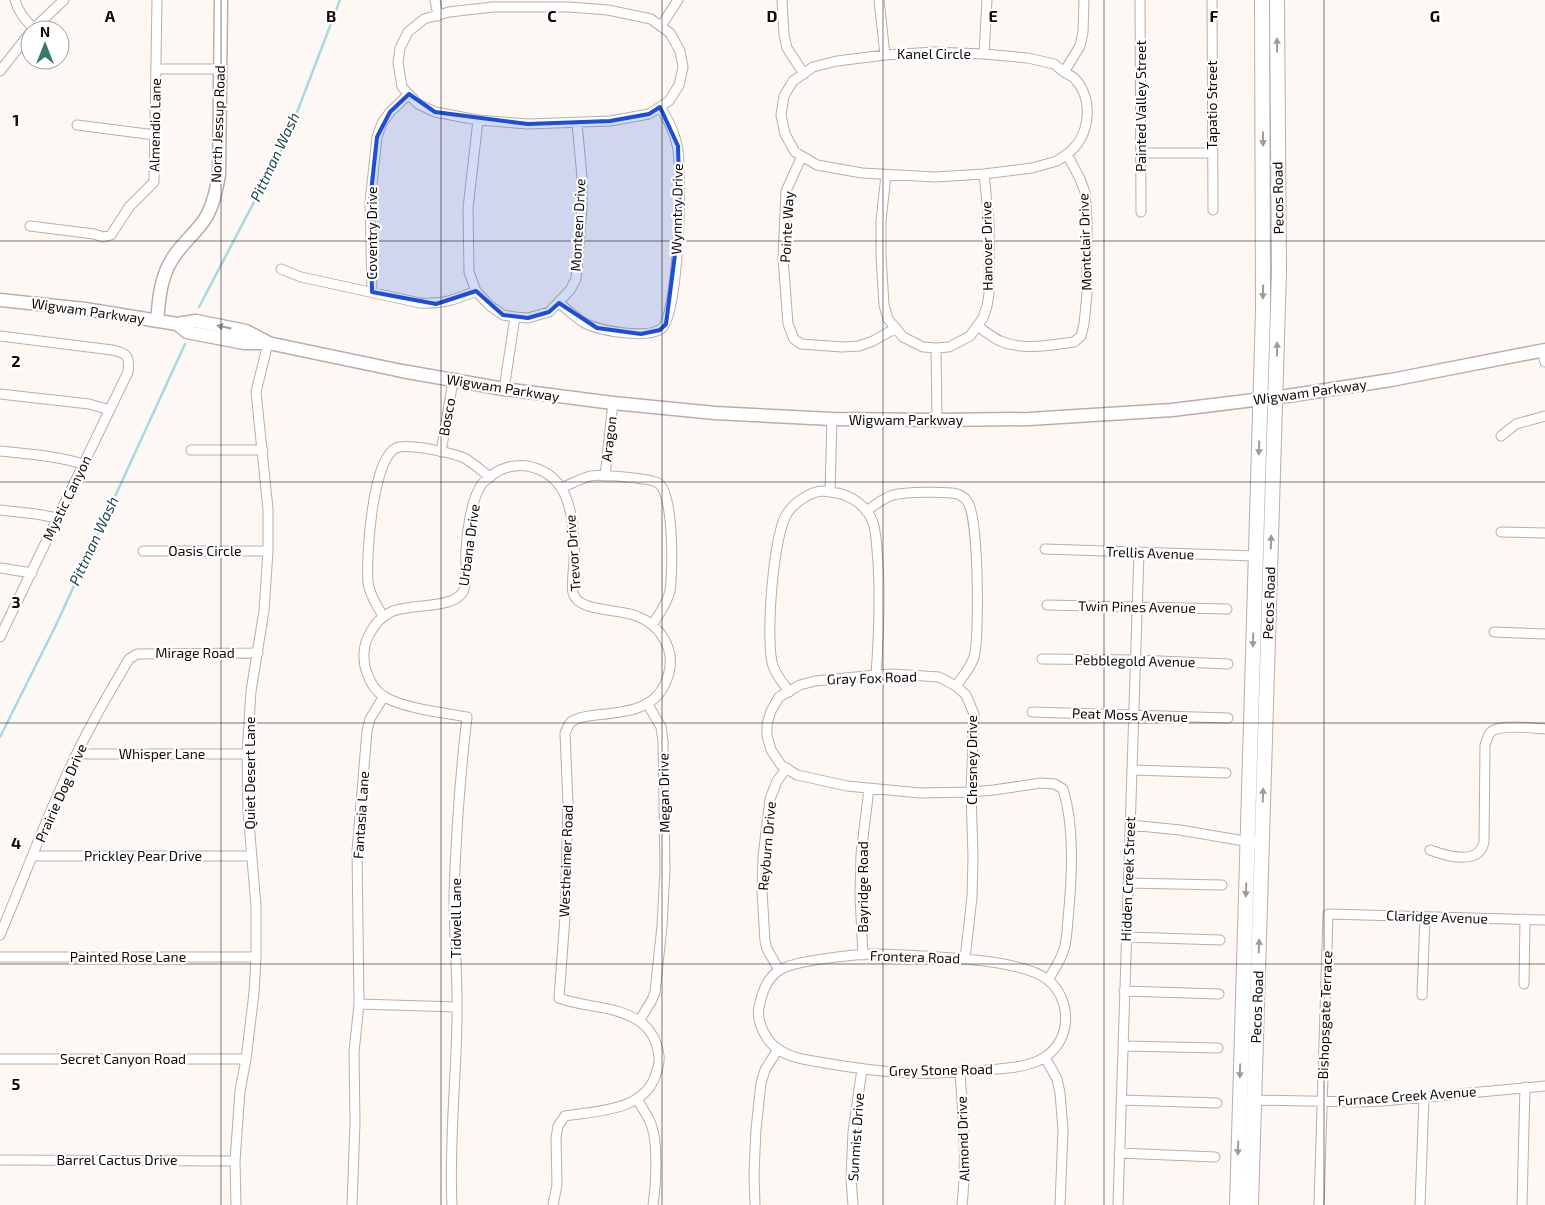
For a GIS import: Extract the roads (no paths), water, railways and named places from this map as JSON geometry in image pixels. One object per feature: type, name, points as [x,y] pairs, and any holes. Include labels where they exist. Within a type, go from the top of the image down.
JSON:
[{"type":"main road","name":"North Jessup Road","points":[[157,321],[164,275],[180,247],[204,220],[216,192],[219,175],[221,0]]},
{"type":"main road","name":"Pecos Road","points":[[1236,1205],[1264,271],[1262,0]]},
{"type":"main road","name":"Pecos Road","points":[[1251,1205],[1279,272],[1277,0]]},
{"type":"main road","points":[[1263,90],[1277,90]]},
{"type":"main road","name":"Wigwam Parkway","points":[[0,300],[84,309],[177,324],[196,321],[246,331],[268,343],[504,390],[715,413],[832,419],[1030,419],[1172,410],[1276,398],[1544,354]]},
{"type":"main road","points":[[1254,591],[1269,591]]},
{"type":"street","points":[[15,0],[17,8],[24,20]]},
{"type":"street","points":[[43,20],[64,0]]},
{"type":"street","name":"Almendio Lane","points":[[30,226],[94,234],[103,237],[111,235],[129,207],[154,182],[157,0]]},
{"type":"street","points":[[435,0],[438,16]]},
{"type":"street","points":[[661,26],[678,0]]},
{"type":"street","points":[[782,0],[784,35],[787,48],[804,74],[793,81],[784,96],[781,115],[785,134],[795,152],[817,165],[862,173],[935,177],[984,174],[1032,168],[1057,161],[1074,149],[1084,133],[1088,115],[1084,94],[1074,78],[1064,72],[1080,46],[1083,32],[1084,0]]},
{"type":"street","points":[[879,0],[885,55]]},
{"type":"street","points":[[984,54],[987,0]]},
{"type":"street","name":"Painted Valley Street","points":[[1140,0],[1141,212]]},
{"type":"street","name":"Tapatio Street","points":[[1212,0],[1213,210]]},
{"type":"street","points":[[493,6],[569,7],[608,10],[652,19],[670,33],[680,51],[683,67],[679,85],[669,101],[649,114],[610,121],[528,124],[478,120],[435,112],[418,104],[402,87],[398,64],[400,48],[408,32],[424,19],[438,16],[449,12],[493,6]]},
{"type":"street","points":[[0,71],[20,45]]},
{"type":"street","name":"Kanel Circle","points":[[804,74],[813,67],[837,61],[885,55],[934,52],[1028,58],[1054,64],[1064,72]]},
{"type":"street","points":[[156,68],[220,69]]},
{"type":"street","name":"Coventry Drive","points":[[372,292],[370,202],[377,137],[382,123],[390,112],[409,94]]},
{"type":"street","name":"Wynntry Drive","points":[[559,303],[584,322],[597,328],[641,334],[660,330],[666,324],[672,299],[680,216],[678,146],[669,121],[660,107]]},
{"type":"street","points":[[478,120],[468,208],[470,272],[476,291],[488,306],[503,315],[515,317],[504,390]]},
{"type":"street","name":"Monteen Drive","points":[[515,317],[528,318],[549,312],[570,290],[576,279],[582,208],[582,177],[577,122]]},
{"type":"street","points":[[77,125],[155,135]]},
{"type":"street","points":[[1142,153],[1213,153]]},
{"type":"street","name":"Montclair Drive","points":[[977,326],[999,340],[1026,347],[1074,342],[1081,336],[1084,324],[1086,294],[1087,219],[1084,192],[1080,179],[1067,154]]},
{"type":"street","name":"Pointe Way","points":[[802,156],[786,191],[783,258],[788,324],[794,339],[800,344],[842,347],[859,346],[874,341],[896,328]]},
{"type":"street","name":"Hanover Drive","points":[[936,348],[949,347],[970,336],[983,318],[988,306],[989,222],[984,174]]},
{"type":"street","points":[[886,175],[881,221],[881,266],[884,306],[888,319],[903,336],[923,347],[936,348],[937,420]]},
{"type":"street","points":[[281,269],[301,277],[436,304],[476,291]]},
{"type":"street","name":"Mystic Canyon","points":[[0,336],[122,352],[128,357],[129,363],[128,372],[32,573],[2,627],[0,637]]},
{"type":"street","name":"Quiet Desert Lane","points":[[236,1205],[235,1161],[240,1091],[254,993],[256,957],[256,906],[248,811],[247,754],[251,691],[264,611],[268,551],[268,509],[256,392],[268,343]]},
{"type":"street","name":"Bosco","points":[[441,452],[453,381]]},
{"type":"street","points":[[0,394],[89,404],[110,410]]},
{"type":"street","name":"Aragon","points":[[605,476],[614,403]]},
{"type":"street","points":[[1501,436],[1516,424],[1545,416]]},
{"type":"street","points":[[830,492],[832,419]]},
{"type":"street","points":[[384,696],[368,678],[364,667],[363,655],[366,640],[378,620],[383,617],[368,584],[368,551],[372,509],[384,463],[389,453],[398,447],[413,446],[457,455],[490,477],[497,471],[510,466],[525,465],[544,471],[558,482],[561,488],[591,476],[645,479],[658,482],[664,488],[668,501],[672,559],[670,590],[667,602],[652,625],[658,630],[667,644],[671,663],[667,681],[656,696],[647,703]]},
{"type":"street","points":[[191,450],[263,450]]},
{"type":"street","points":[[0,452],[46,456],[83,464]]},
{"type":"street","name":"Urbana Drive","points":[[383,617],[405,608],[445,603],[459,598],[464,590],[466,576],[469,521],[475,498],[482,484],[490,477]]},
{"type":"street","name":"Trevor Drive","points":[[561,488],[567,498],[571,511],[575,552],[573,593],[579,602],[590,607],[632,615],[652,625]]},
{"type":"street","points":[[876,675],[880,614],[879,570],[876,532],[872,521],[866,511],[856,501],[846,495],[821,491],[809,495],[796,503],[787,513],[781,527],[775,559],[771,603],[771,654],[773,667],[789,692],[779,697],[771,711],[767,724],[767,736],[771,750],[781,765],[797,775],[868,789],[920,793],[971,792],[1041,784],[1055,784],[1063,789],[1069,806],[1070,899],[1065,947],[1061,959],[1048,980],[1056,986],[1064,1002],[1067,1019],[1063,1037],[1052,1052],[1045,1057],[1057,1079],[1060,1093],[1063,1130],[1060,1205]]},
{"type":"street","points":[[866,511],[890,496],[900,494],[959,494],[968,501],[972,516],[976,556],[978,602],[975,654],[971,665],[956,686]]},
{"type":"street","points":[[0,510],[58,518]]},
{"type":"street","points":[[1500,532],[1545,533]]},
{"type":"street","name":"Trellis Avenue","points":[[1045,549],[1256,556]]},
{"type":"street","name":"Oasis Circle","points":[[143,551],[268,551]]},
{"type":"street","name":"Hidden Creek Street","points":[[1118,1205],[1139,552]]},
{"type":"street","points":[[0,568],[32,573]]},
{"type":"street","name":"Twin Pines Avenue","points":[[1047,605],[1227,609]]},
{"type":"street","points":[[1494,632],[1545,634]]},
{"type":"street","name":"Mirage Road","points":[[133,656],[137,654],[258,653]]},
{"type":"street","name":"Prairie Dog Drive","points":[[0,935],[34,856],[52,808],[77,754],[102,706],[129,659],[133,656]]},
{"type":"street","name":"Pebblegold Avenue","points":[[1042,659],[1136,660],[1228,664]]},
{"type":"street","name":"Gray Fox Road","points":[[789,692],[800,685],[815,681],[893,674],[939,677],[956,686]]},
{"type":"street","name":"Chesney Drive","points":[[956,686],[966,695],[974,714],[971,792],[972,897],[965,959]]},
{"type":"street","name":"Fantasia Lane","points":[[352,1205],[355,1122],[354,1052],[359,1004],[357,851],[367,731],[370,719],[384,696]]},
{"type":"street","name":"Tidwell Lane","points":[[384,696],[400,704],[467,717],[460,783],[454,896],[457,1007],[456,1068],[450,1172],[452,1205]]},
{"type":"street","name":"Westheimer Road","points":[[639,1021],[620,1011],[570,1003],[559,998],[565,917],[568,804],[565,733],[572,721],[586,717],[629,711],[643,707],[647,703]]},
{"type":"street","name":"Megan Drive","points":[[639,1021],[655,992],[662,926],[664,870],[663,741],[661,727],[647,703]]},
{"type":"street","name":"Peat Moss Avenue","points":[[1032,712],[1228,718]]},
{"type":"street","points":[[1430,850],[1447,856],[1468,857],[1477,854],[1482,848],[1484,842],[1487,736],[1497,728],[1545,729]]},
{"type":"street","name":"Whisper Lane","points":[[77,754],[247,754]]},
{"type":"street","name":"Reyburn Drive","points":[[779,970],[767,950],[765,940],[762,891],[763,856],[770,799],[777,781],[787,768]]},
{"type":"street","points":[[1132,770],[1226,773]]},
{"type":"street","name":"Bayridge Road","points":[[863,955],[860,896],[861,854],[868,789]]},
{"type":"street","points":[[1130,825],[1180,830],[1262,844]]},
{"type":"street","name":"Prickley Pear Drive","points":[[34,856],[252,856]]},
{"type":"street","points":[[1128,883],[1222,885]]},
{"type":"street","name":"Claridge Avenue","points":[[1328,914],[1545,920]]},
{"type":"street","name":"Bishopsgate Terrace","points":[[1319,1205],[1328,914]]},
{"type":"street","points":[[1422,994],[1425,917]]},
{"type":"street","points":[[1524,984],[1526,920]]},
{"type":"street","points":[[1126,937],[1220,940]]},
{"type":"street","name":"Frontera Road","points":[[779,970],[816,960],[879,954],[965,959],[1016,966],[1040,973],[1048,980]]},
{"type":"street","name":"Painted Rose Lane","points":[[0,957],[256,957]]},
{"type":"street","points":[[755,1205],[756,1129],[761,1083],[765,1070],[778,1049],[769,1042],[762,1029],[759,1010],[763,991],[771,978],[779,970]]},
{"type":"street","points":[[1124,991],[1220,994]]},
{"type":"street","points":[[359,1004],[457,1007]]},
{"type":"street","points":[[553,1205],[557,1185],[556,1138],[558,1126],[565,1116],[620,1107],[646,1093],[654,1080],[660,1062],[658,1044],[648,1029],[639,1021]]},
{"type":"street","points":[[1123,1046],[1218,1048]]},
{"type":"street","name":"Grey Stone Road","points":[[778,1049],[790,1056],[862,1069],[911,1073],[1012,1068],[1036,1063],[1045,1057]]},
{"type":"street","name":"Secret Canyon Road","points":[[0,1059],[246,1059]]},
{"type":"street","name":"Sunmist Drive","points":[[853,1205],[853,1132],[862,1069]]},
{"type":"street","name":"Almond Drive","points":[[960,1072],[965,1132],[965,1183],[962,1205]]},
{"type":"street","points":[[1522,1205],[1526,1086]]},
{"type":"street","name":"Furnace Creek Avenue","points":[[1239,1100],[1357,1102],[1424,1098],[1526,1086],[1545,1086]]},
{"type":"street","points":[[1420,1205],[1424,1098]]},
{"type":"street","points":[[637,1099],[652,1124],[655,1135],[656,1171],[653,1205]]},
{"type":"street","points":[[1121,1100],[1217,1103]]},
{"type":"street","points":[[1119,1153],[1214,1156]]},
{"type":"street","name":"Barrel Cactus Drive","points":[[0,1160],[235,1161]]},
{"type":"waterway","name":"Pittman Wash","points":[[199,307],[286,141],[340,0]]},
{"type":"waterway","name":"Pittman Wash","points":[[0,737],[56,625],[185,344]]}]
